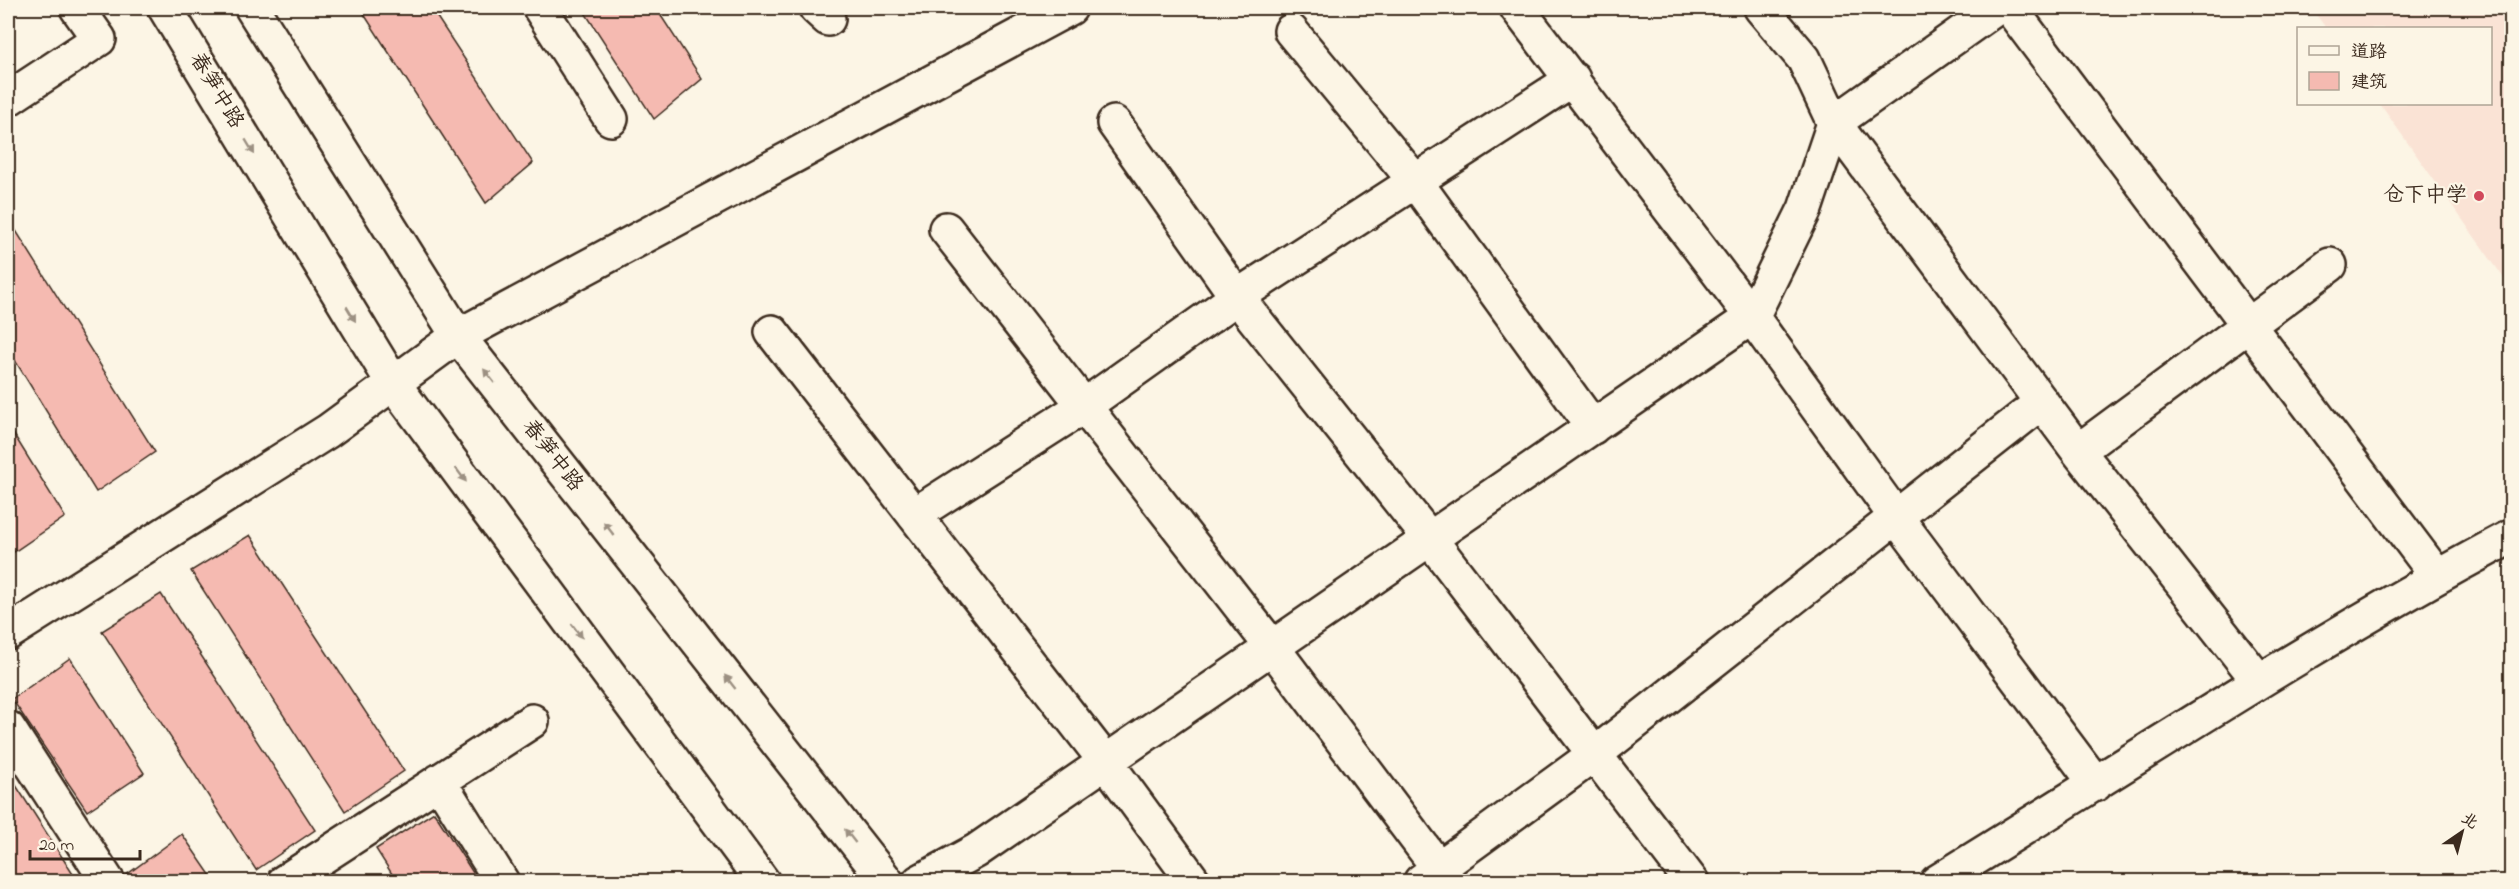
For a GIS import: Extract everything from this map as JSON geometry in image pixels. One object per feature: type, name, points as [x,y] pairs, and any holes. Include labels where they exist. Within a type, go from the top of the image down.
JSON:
[{"type":"street","points":[[8,99],[99,39],[77,8]]},
{"type":"street","name":"春笋中路","points":[[165,8],[393,383],[764,882]]},
{"type":"street","name":"春笋中路","points":[[252,8],[458,336],[887,882]]},
{"type":"street","points":[[540,8],[611,119]]},
{"type":"street","points":[[8,633],[328,431],[458,336],[1070,8]]},
{"type":"street","points":[[1517,8],[1752,317],[1896,517],[2096,784]]},
{"type":"street","points":[[1761,8],[1804,59],[1834,123],[2078,452],[2259,681]]},
{"type":"street","points":[[919,882],[976,851],[1752,317],[1805,209],[1834,123],[1996,8]]},
{"type":"street","points":[[2010,8],[2436,576]]},
{"type":"street","points":[[1291,31],[1415,181],[1593,427]]},
{"type":"street","points":[[914,515],[1084,406],[1237,297],[1573,79]]},
{"type":"street","points":[[1114,123],[1237,297],[1430,539],[1692,882]]},
{"type":"street","points":[[946,229],[1272,647],[1437,877],[2042,402]]},
{"type":"street","points":[[2078,452],[2330,265]]},
{"type":"street","points":[[771,332],[1106,762],[1194,882]]},
{"type":"street","points":[[1937,882],[2259,681],[2436,576],[2511,536]]},
{"type":"street","points":[[284,882],[532,721]]},
{"type":"street","points":[[8,728],[108,882]]},
{"type":"street","points":[[438,781],[501,882]]},
{"type":"shaded area","name":"仓下中学","points":[[2311,8],[2511,8],[2511,288],[2381,105],[2492,105],[2492,27],[2325,27]]},
{"type":"building","points":[[360,8],[431,8],[533,163],[486,203]]},
{"type":"building","points":[[582,8],[656,8],[702,79],[654,119]]},
{"type":"building","points":[[8,218],[155,452],[96,492],[8,349]]},
{"type":"building","points":[[8,425],[65,517],[8,556]]},
{"type":"building","points":[[250,535],[404,771],[345,811],[191,571]]},
{"type":"building","points":[[161,594],[315,830],[256,870],[102,631]]},
{"type":"building","points":[[70,658],[144,773],[87,811],[12,699]]},
{"type":"building","points":[[8,773],[78,882],[8,882]]},
{"type":"building","points":[[434,812],[479,882],[397,882],[376,849]]},
{"type":"building","points":[[182,834],[215,882],[130,882],[125,876]]},
{"type":"place","name":"仓下中学","points":[[2479,196]]}]
